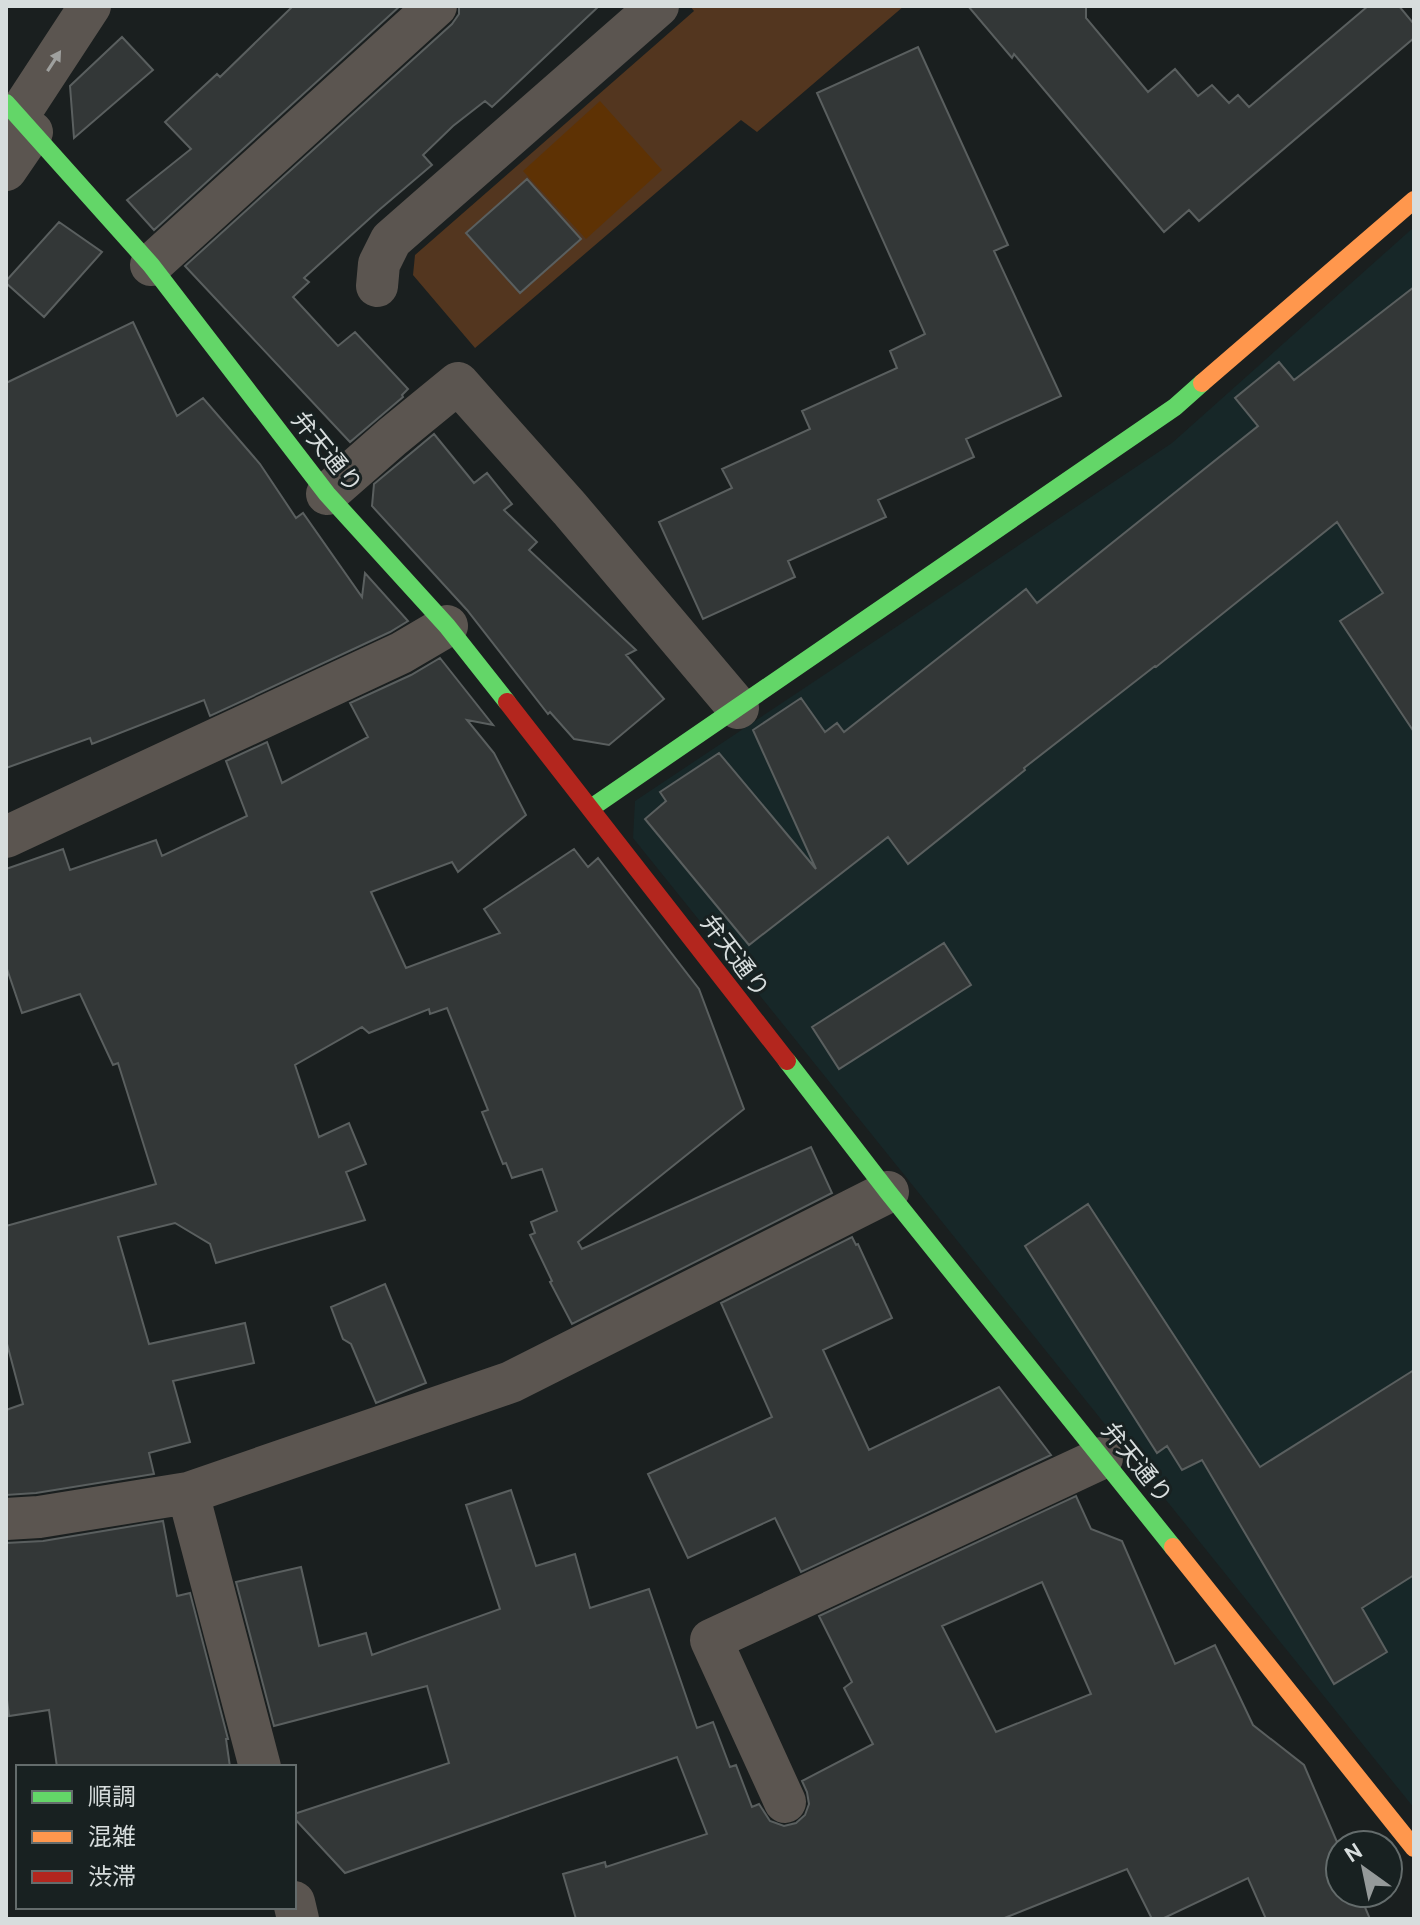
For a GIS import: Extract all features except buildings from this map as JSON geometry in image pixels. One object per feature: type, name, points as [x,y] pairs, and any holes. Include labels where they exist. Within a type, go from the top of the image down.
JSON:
[{"type":"street","points":[[6,170],[19,117],[90,6]]},
{"type":"street","points":[[151,265],[436,6]]},
{"type":"street","points":[[377,286],[379,264],[391,240],[658,6]]},
{"type":"street","name":"弁天通り","points":[[19,117],[151,265],[327,494],[447,626],[888,1192],[1414,1848]]},
{"type":"street","points":[[591,808],[1175,407],[1414,200]]},
{"type":"street","points":[[327,494],[458,383],[570,509],[738,708]]},
{"type":"street","points":[[6,837],[401,653],[447,626]]},
{"type":"street","points":[[6,1519],[39,1517],[188,1493],[511,1382],[888,1192]]},
{"type":"street","points":[[785,1802],[711,1640],[1102,1458]]},
{"type":"street","points":[[188,1493],[259,1765]]},
{"type":"shaded area","points":[[690,6],[904,6],[757,132],[741,120],[475,348],[413,275],[415,255],[694,11]]},
{"type":"shaded area","points":[[600,101],[662,170],[586,239],[523,171]]},
{"type":"shaded area","points":[[1414,227],[1414,1808],[633,838],[635,801],[1172,443]]},
{"type":"traffic: fast","points":[[6,103],[151,265],[327,494],[447,626],[507,702]]},
{"type":"traffic: fast","points":[[591,808],[1175,407],[1202,383]]},
{"type":"traffic: fast","points":[[787,1061],[1173,1547]]},
{"type":"traffic: slow","points":[[1202,383],[1414,200]]},
{"type":"traffic: slow","points":[[1173,1547],[1414,1848]]},
{"type":"traffic: jam","points":[[507,702],[787,1061]]}]
